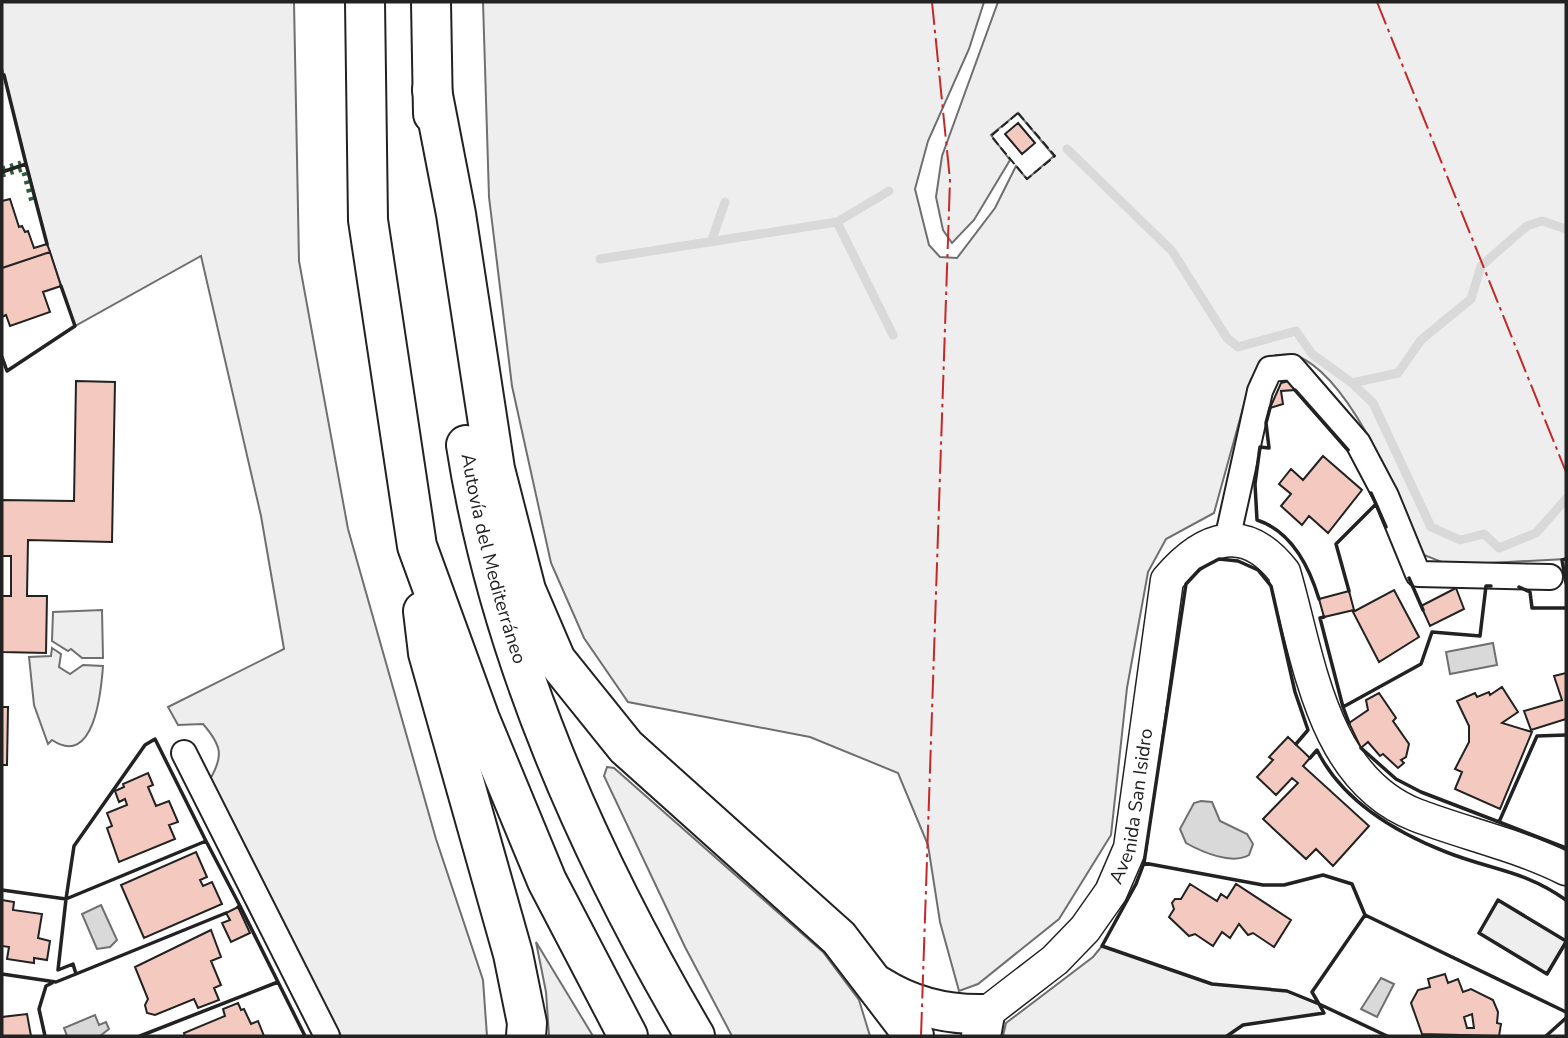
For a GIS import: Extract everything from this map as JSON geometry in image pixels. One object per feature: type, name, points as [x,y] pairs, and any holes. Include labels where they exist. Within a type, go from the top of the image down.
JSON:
[{"type":"highway","points":[[365,2],[368,220],[417,546],[428,653],[513,954],[527,1023],[526,1036]]},
{"type":"highway","name":"Autovía del Mediterráneo","points":[[431,2],[437,263],[477,513],[536,709],[587,834],[646,952],[695,1036]]},
{"type":"highway","points":[[432,90],[456,214],[495,469],[526,590],[556,660],[626,747],[839,938],[914,1036]]},
{"type":"highway","points":[[417,546],[480,719],[547,881],[628,1036]]},
{"type":"highway","points":[[875,983],[906,1001],[934,1010],[974,1029]]},
{"type":"street","points":[[1550,577],[1418,574],[1386,496],[1358,443],[1292,367],[1270,369],[1260,391],[1227,540],[1248,542],[1269,553],[1284,572],[1325,720],[1362,776],[1385,799],[1415,815],[1528,850],[1566,869]]},
{"type":"street","name":"Avenida San Isidro","points":[[974,1029],[1055,960],[1085,929],[1111,892],[1130,848],[1167,580],[1183,561],[1202,546],[1227,540]]},
{"type":"street","points":[[184,754],[327,1036]]},
{"type":"shaded area","points":[[2,2],[294,2],[299,261],[348,529],[436,839],[483,980],[487,1036],[341,1036],[209,781],[219,758],[214,739],[203,724],[178,725],[168,707],[284,649],[261,516],[201,256],[75,326],[47,244],[2,68]]},
{"type":"shaded area","points":[[483,2],[984,2],[969,49],[928,141],[915,189],[929,245],[940,257],[957,258],[995,208],[1016,166],[1027,179],[1054,156],[1018,113],[991,135],[1010,160],[974,220],[952,243],[943,230],[936,197],[942,156],[998,2],[1566,2],[1566,559],[1449,565],[1424,555],[1372,444],[1337,389],[1317,368],[1297,356],[1276,355],[1251,379],[1214,513],[1166,539],[1148,572],[1127,688],[1111,835],[1059,919],[978,984],[959,991],[940,922],[928,845],[898,773],[810,737],[628,702],[584,638],[551,563],[512,386],[489,197]]},
{"type":"shaded area","points":[[102,610],[103,658],[82,658],[71,649],[68,651],[52,641],[53,612]]},
{"type":"shaded area","points":[[1493,643],[1497,665],[1450,674],[1446,652]]},
{"type":"shaded area","points":[[52,648],[61,654],[59,667],[70,674],[83,665],[103,666],[97,709],[92,724],[86,736],[77,744],[66,746],[52,740],[48,744],[34,705],[29,657],[51,656]]},
{"type":"shaded area","points":[[607,767],[614,768],[823,952],[859,1000],[870,1036],[732,1036],[685,947],[604,776]]},
{"type":"shaded area","points":[[1212,802],[1220,821],[1247,834],[1253,844],[1249,855],[1226,858],[1186,843],[1180,829],[1194,803]]},
{"type":"shaded area","points":[[1498,900],[1566,941],[1547,974],[1479,933]]},
{"type":"shaded area","points":[[101,905],[117,940],[110,947],[97,949],[82,914]]},
{"type":"shaded area","points":[[536,942],[593,1036],[549,1036],[546,992]]},
{"type":"shaded area","points":[[1102,946],[1212,984],[1287,991],[1319,1004],[1324,1013],[1243,1025],[1227,1036],[1003,1036],[1006,1023],[1093,957]]},
{"type":"shaded area","points":[[1381,978],[1394,984],[1377,1017],[1361,1009]]},
{"type":"shaded area","points":[[95,1015],[99,1025],[106,1022],[109,1029],[100,1036],[67,1036],[64,1028]]},
{"type":"building","points":[[1018,123],[1035,143],[1022,154],[1005,134]]},
{"type":"building","points":[[10,199],[19,227],[22,226],[25,232],[28,231],[34,248],[47,244],[50,252],[2,268],[2,201]]},
{"type":"building","points":[[50,252],[61,286],[43,292],[50,312],[10,326],[6,315],[2,317],[2,268]]},
{"type":"building","points":[[76,381],[115,382],[112,542],[28,540],[27,596],[47,596],[46,653],[2,652],[2,596],[11,596],[11,556],[2,556],[2,500],[74,501]]},
{"type":"building","points":[[1289,381],[1295,390],[1281,391],[1283,404],[1270,408],[1281,383]]},
{"type":"building","points":[[1323,456],[1362,490],[1328,533],[1309,516],[1302,525],[1281,506],[1291,494],[1279,484],[1291,469],[1303,480]]},
{"type":"building","points":[[1456,588],[1464,609],[1430,626],[1421,606]]},
{"type":"building","points":[[1394,590],[1419,637],[1379,662],[1353,612]]},
{"type":"building","points":[[1349,591],[1354,610],[1324,617],[1319,599]]},
{"type":"building","points":[[1566,673],[1566,719],[1531,730],[1524,711],[1562,700],[1554,676]]},
{"type":"building","points":[[1502,687],[1518,712],[1502,723],[1532,732],[1500,809],[1455,789],[1462,772],[1455,769],[1469,742],[1469,726],[1457,701],[1475,693],[1477,697],[1489,692],[1490,695]]},
{"type":"building","points":[[1379,693],[1396,718],[1393,721],[1409,744],[1406,757],[1401,760],[1404,763],[1398,768],[1383,754],[1380,756],[1368,742],[1361,748],[1349,723],[1368,710],[1366,700]]},
{"type":"building","points":[[2,707],[8,707],[7,765],[2,765]]},
{"type":"building","points":[[1288,737],[1310,758],[1303,766],[1369,826],[1333,866],[1316,849],[1306,859],[1263,819],[1298,783],[1292,778],[1276,795],[1257,777],[1273,760],[1269,757]]},
{"type":"building","points":[[148,773],[153,785],[148,787],[156,806],[169,801],[178,822],[169,825],[175,839],[119,862],[107,828],[112,826],[107,813],[127,805],[125,799],[119,802],[115,791],[124,787],[123,784]]},
{"type":"building","points":[[196,852],[207,877],[200,880],[203,886],[212,882],[222,904],[144,938],[121,885]]},
{"type":"building","points":[[1190,884],[1217,901],[1221,894],[1227,898],[1236,884],[1291,920],[1274,947],[1253,933],[1248,935],[1239,924],[1230,938],[1222,932],[1213,946],[1195,934],[1189,936],[1169,917],[1174,909],[1172,903],[1175,899],[1181,899]]},
{"type":"building","points":[[2,900],[14,902],[13,910],[42,914],[38,938],[50,941],[47,960],[34,958],[34,963],[7,959],[9,947],[2,946]]},
{"type":"building","points":[[238,907],[250,933],[231,942],[222,923],[230,920],[226,913]]},
{"type":"building","points":[[211,930],[221,957],[211,961],[221,985],[214,988],[219,1000],[198,1008],[194,999],[155,1015],[147,1013],[145,1005],[148,999],[135,967]]},
{"type":"building","points":[[1445,974],[1448,983],[1458,979],[1463,992],[1471,989],[1493,1000],[1498,1012],[1497,1023],[1501,1024],[1499,1036],[1422,1034],[1411,1003],[1418,990],[1430,987],[1428,979]],"holes":[[[1472,1014],[1474,1028],[1467,1028],[1464,1017]]]},
{"type":"building","points":[[238,1003],[251,1024],[258,1021],[264,1036],[185,1036],[184,1033],[225,1016],[223,1009]]},
{"type":"building","points":[[27,1014],[31,1036],[2,1036],[2,1017]]},
{"type":"waterway","points":[[1067,149],[1172,251],[1227,338],[1238,347],[1296,331],[1312,354],[1352,383],[1373,403],[1431,527],[1460,540],[1484,534],[1499,548],[1536,533],[1566,499]]},
{"type":"waterway","points":[[600,259],[837,222],[889,191]]},
{"type":"waterway","points":[[711,242],[725,202]]},
{"type":"waterway","points":[[1352,383],[1398,373],[1421,340],[1471,299],[1481,266],[1527,226],[1542,221],[1566,229]]},
{"type":"waterway","points":[[837,222],[893,335]]},
{"type":"hedge","points":[[2,169],[21,163]]},
{"type":"hedge","points":[[2,175],[23,169],[32,202]]},
{"type":"fence","points":[[1018,113],[1055,156],[1027,179],[991,136],[1018,113]]},
{"type":"wall","points":[[2,172],[26,164],[4,75]]},
{"type":"wall","points":[[26,164],[47,244]]},
{"type":"wall","points":[[2,357],[7,371],[75,326],[61,286]]},
{"type":"wall","points":[[1295,390],[1348,450]]},
{"type":"wall","points":[[1270,408],[1266,423],[1269,448],[1260,447],[1255,484],[1257,520],[1280,532],[1297,551],[1310,574],[1319,599]]},
{"type":"wall","points":[[1349,591],[1336,544],[1376,504],[1371,493]]},
{"type":"wall","points":[[1376,504],[1386,527]]},
{"type":"wall","points":[[1144,863],[1186,584],[1200,569],[1219,559],[1238,561],[1258,570],[1271,586],[1295,692],[1308,730],[1296,744]]},
{"type":"wall","points":[[1566,559],[1562,560],[1566,583]]},
{"type":"wall","points":[[1409,578],[1423,610]]},
{"type":"wall","points":[[1349,723],[1343,707],[1421,664],[1432,632],[1480,636],[1486,586],[1491,586]]},
{"type":"wall","points":[[1519,587],[1530,592],[1532,608],[1566,608]]},
{"type":"wall","points":[[1324,617],[1320,618],[1343,707]]},
{"type":"wall","points":[[1566,735],[1537,736],[1499,822],[1566,848]]},
{"type":"wall","points":[[155,739],[206,841],[66,899],[74,846],[145,745],[155,739]]},
{"type":"wall","points":[[1361,748],[1396,779],[1421,792],[1499,822]]},
{"type":"wall","points":[[1310,758],[1317,750],[1341,785],[1355,799],[1408,835],[1462,858],[1536,882],[1566,900]]},
{"type":"wall","points":[[206,841],[240,906],[238,907]]},
{"type":"wall","points":[[1227,1036],[1243,1025],[1324,1013],[1319,1004],[1287,991],[1212,984],[1102,946],[1136,884],[1144,863],[1263,885],[1284,885],[1323,875],[1352,884],[1365,915]]},
{"type":"wall","points":[[2,890],[66,899],[58,970],[73,964],[76,974],[226,913]]},
{"type":"wall","points":[[1566,941],[1498,900],[1479,933],[1547,974],[1566,942]]},
{"type":"wall","points":[[140,1036],[278,982],[240,906]]},
{"type":"wall","points":[[1387,1036],[1319,1004],[1312,992],[1365,915],[1566,1012]]},
{"type":"wall","points":[[2,974],[56,982],[76,974]]},
{"type":"wall","points":[[278,982],[305,1036]]},
{"type":"wall","points":[[45,1036],[39,1009],[46,986],[52,983]]},
{"type":"wall","points":[[1546,1036],[1566,1018]]},
{"type":"power","points":[[921,1036],[950,180],[932,2]]},
{"type":"power","points":[[1377,2],[1566,472]]}]
